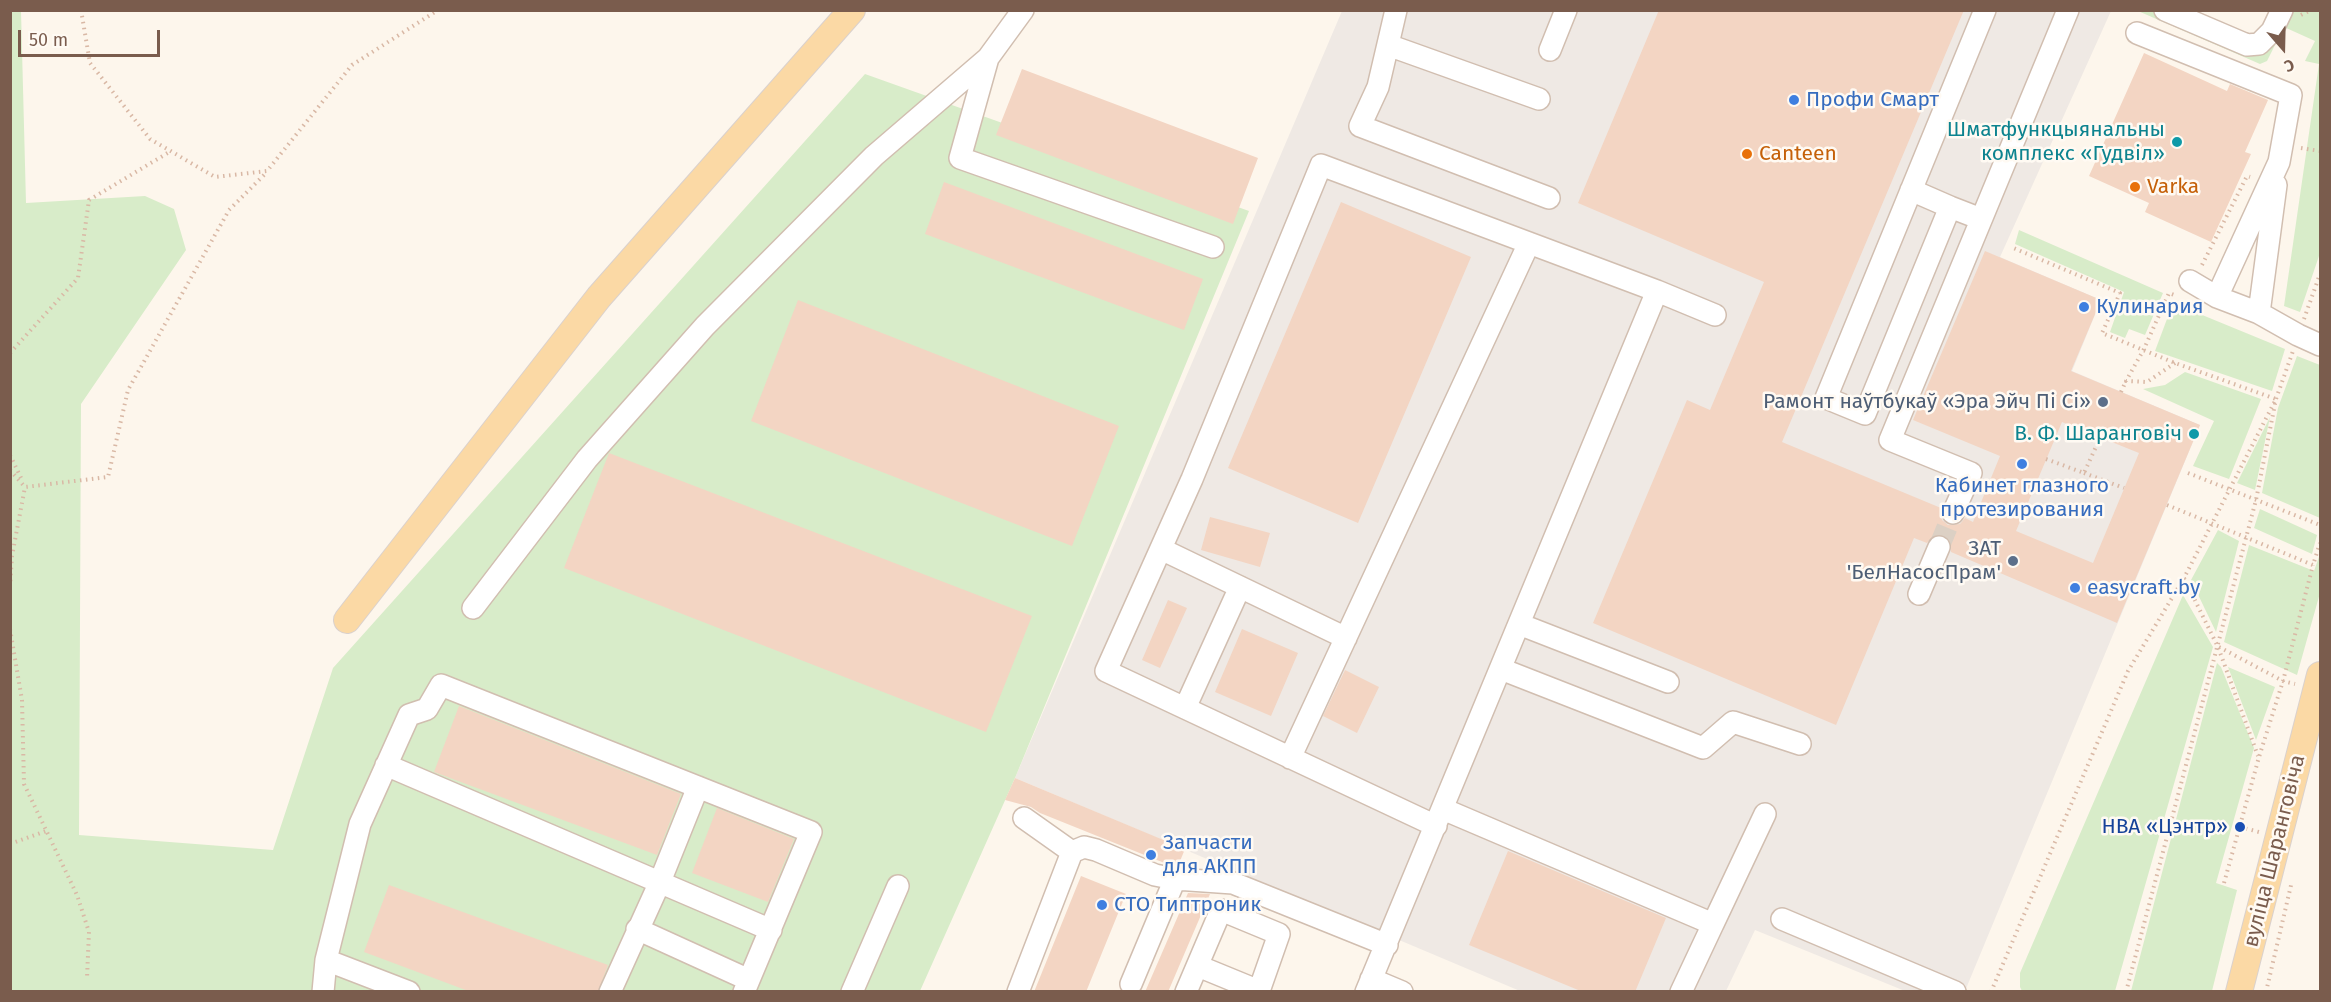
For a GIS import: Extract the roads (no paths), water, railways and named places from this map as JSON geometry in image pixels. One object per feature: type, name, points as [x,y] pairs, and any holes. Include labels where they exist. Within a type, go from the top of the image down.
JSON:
[{"type":"main road","points":[[347,620],[599,297],[852,10]]},
{"type":"main road","name":"вуліца Шаранговіча","points":[[2239,992],[2320,675]]},
{"type":"lane","points":[[473,608],[587,459],[705,326],[874,156],[988,58],[1023,10]]},
{"type":"lane","points":[[1396,10],[1378,87],[1360,126],[1549,198]]},
{"type":"lane","points":[[1550,50],[1566,10]]},
{"type":"lane","points":[[1950,207],[1865,414],[1826,398],[1985,10]]},
{"type":"lane","points":[[1953,513],[1971,473],[1890,440],[2068,10]]},
{"type":"lane","points":[[2165,10],[2247,45],[2259,44],[2276,18]]},
{"type":"lane","points":[[2137,33],[2291,94],[2279,162],[2259,313]]},
{"type":"lane","points":[[1388,45],[1539,99]]},
{"type":"lane","points":[[988,58],[960,158],[1213,248]]},
{"type":"lane","points":[[2217,297],[2279,162]]},
{"type":"lane","points":[[1713,924],[1290,758],[1106,671],[1196,468],[1321,165],[1715,315]]},
{"type":"lane","points":[[1911,190],[1981,219]]},
{"type":"lane","points":[[1290,758],[1529,243]]},
{"type":"lane","points":[[2196,273],[2217,297],[2307,331],[2320,345]]},
{"type":"lane","points":[[1402,992],[1369,985],[1657,291]]},
{"type":"lane","points":[[1919,594],[1939,547]]},
{"type":"lane","points":[[1161,549],[1346,638]]},
{"type":"lane","points":[[1185,708],[1240,587]]},
{"type":"lane","points":[[1519,624],[1668,682]]},
{"type":"lane","points":[[1501,669],[1703,748],[1733,722],[1800,744]]},
{"type":"lane","points":[[323,992],[326,960],[360,824],[409,715],[427,709],[441,685],[811,832],[746,986],[637,929]]},
{"type":"lane","points":[[386,765],[659,884],[771,930]]},
{"type":"lane","points":[[610,992],[659,884],[698,787]]},
{"type":"lane","points":[[1681,992],[1765,814]]},
{"type":"lane","points":[[1024,818],[1072,852]]},
{"type":"lane","points":[[1018,992],[1072,852],[1084,847],[1155,875],[1175,879],[1233,883],[1387,945]]},
{"type":"lane","points":[[1131,984],[1175,879]]},
{"type":"lane","points":[[852,992],[898,886]]},
{"type":"lane","points":[[1782,919],[1955,992]]},
{"type":"lane","points":[[326,960],[409,992]]},
{"type":"lane","points":[[1186,992],[1198,966]]},
{"type":"tunnel","points":[[1939,547],[1953,513]]},
{"type":"place","name":"Профи Смарт","points":[[1794,100]]},
{"type":"place","name":"Шматфункцыянальны комплекс «Гудвіл»","points":[[2177,142]]},
{"type":"place","name":"Canteen","points":[[1747,154]]},
{"type":"place","name":"Varka","points":[[2135,187]]},
{"type":"place","name":"Кулинария","points":[[2084,307]]},
{"type":"place","name":"Рамонт наўтбукаў «Эра Эйч Пі Сі»","points":[[2103,402]]},
{"type":"place","name":"В. Ф. Шаранговіч","points":[[2194,434]]},
{"type":"place","name":"Кабинет глазного протезирования","points":[[2022,464]]},
{"type":"place","name":"ЗАТ 'БелНасосПрам'","points":[[2013,561]]},
{"type":"place","name":"easycraft.by","points":[[2075,588]]},
{"type":"place","name":"НВА «Цэнтр»","points":[[2240,827]]},
{"type":"place","name":"Запчасти для АКПП","points":[[1151,855]]},
{"type":"place","name":"СТО Типтроник","points":[[1102,905]]}]
